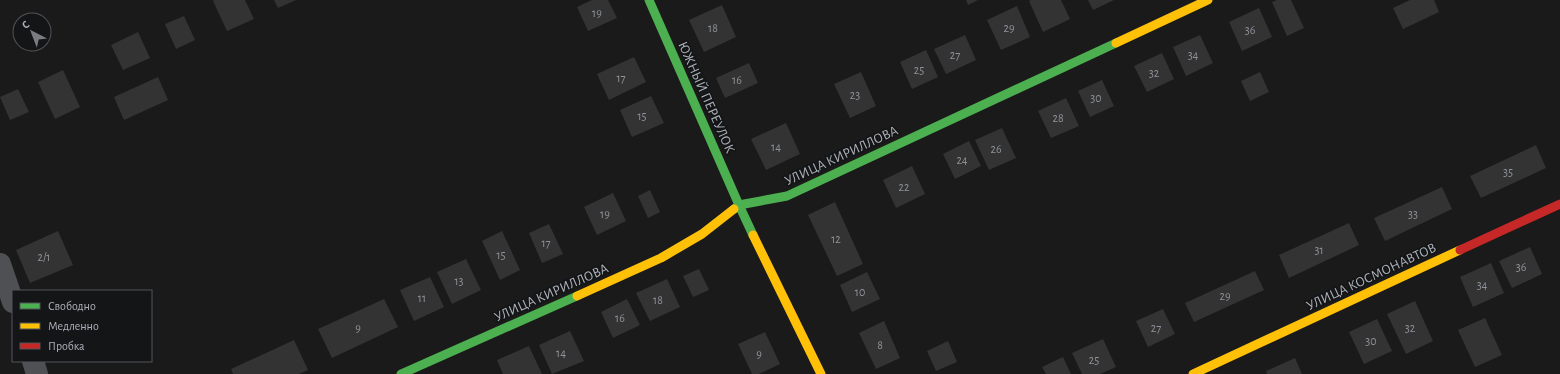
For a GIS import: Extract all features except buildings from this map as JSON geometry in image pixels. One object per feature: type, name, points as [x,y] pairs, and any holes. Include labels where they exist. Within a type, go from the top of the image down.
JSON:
[{"type":"street","name":"ЮЖНЫЙ ПЕРЕУЛОК","points":[[649,0],[739,205],[821,374]]},
{"type":"street","name":"УЛИЦА КИРИЛЛОВА","points":[[401,374],[662,258],[702,234],[739,205],[787,196],[1208,0]]},
{"type":"street","name":"УЛИЦА КОСМОНАВТОВ","points":[[1193,374],[1560,204]]},
{"type":"street","points":[[0,264],[12,299]]},
{"type":"street","points":[[33,362],[37,374]]},
{"type":"traffic: fast","points":[[649,0],[753,235]]},
{"type":"traffic: fast","points":[[734,209],[739,205],[787,196],[1116,43]]},
{"type":"traffic: fast","points":[[401,374],[577,296]]},
{"type":"traffic: slow","points":[[1116,43],[1208,0]]},
{"type":"traffic: slow","points":[[577,296],[661,258],[702,234],[734,209]]},
{"type":"traffic: slow","points":[[753,235],[821,374]]},
{"type":"traffic: slow","points":[[1193,374],[1460,250]]},
{"type":"traffic: jam","points":[[1460,250],[1560,204]]}]
